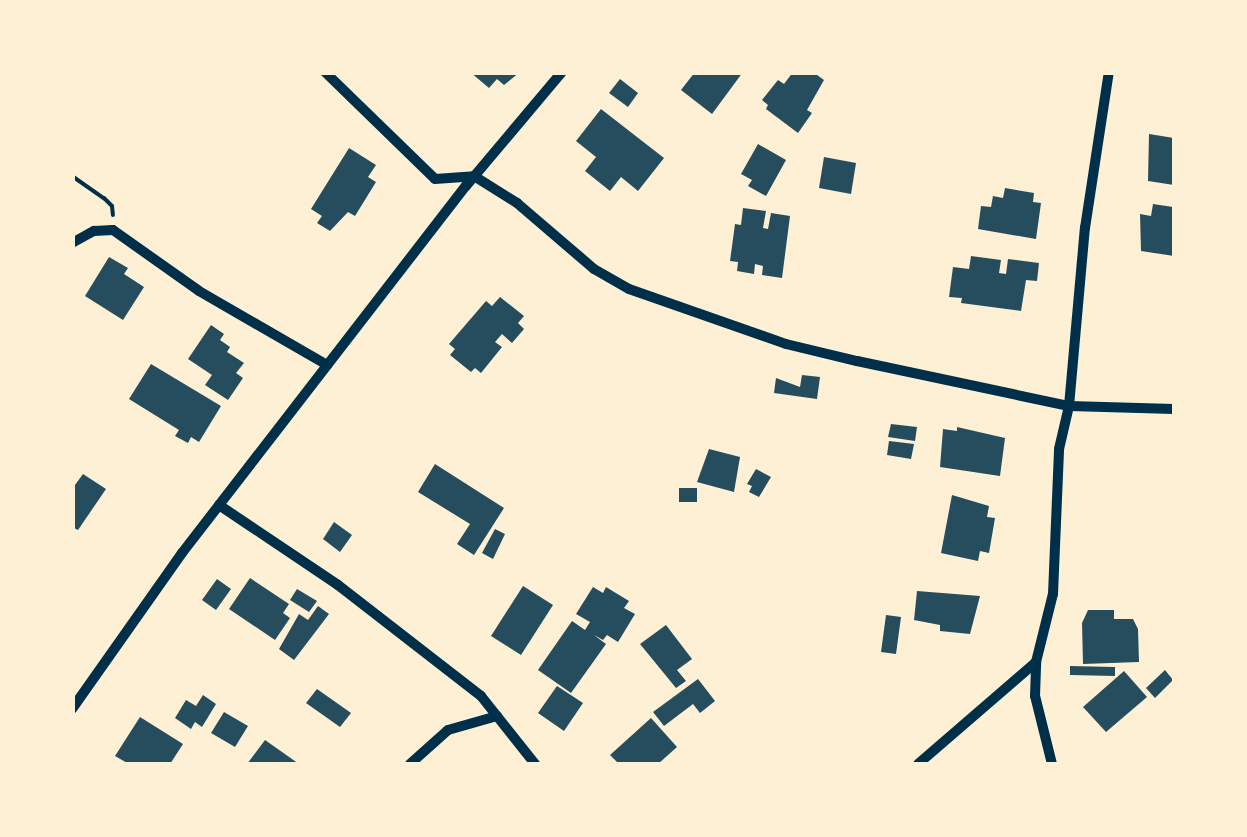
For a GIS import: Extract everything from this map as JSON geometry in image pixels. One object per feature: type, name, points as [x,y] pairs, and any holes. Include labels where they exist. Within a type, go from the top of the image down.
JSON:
[{"type":"street","points":[[325,72],[435,179],[474,176],[516,203],[594,269],[629,289],[786,344],[1069,406],[1174,408]]},
{"type":"street","points":[[72,709],[219,504],[474,176],[562,72]]},
{"type":"street","points":[[1052,764],[1036,696],[1036,662],[1053,594],[1059,448],[1069,406],[1086,228],[1109,72]]},
{"type":"street","points":[[72,243],[94,231],[114,230],[199,291],[327,365]]},
{"type":"street","points":[[219,504],[338,585],[481,696],[535,764]]},
{"type":"street","points":[[918,764],[1036,662]]},
{"type":"street","points":[[410,764],[448,730],[496,716]]},
{"type":"path","points":[[72,176],[112,206],[114,230]]},
{"type":"building","points":[[470,72],[520,72],[504,85],[497,79],[489,88]]},
{"type":"building","points":[[695,72],[743,72],[712,114],[681,90]]},
{"type":"building","points":[[793,72],[813,72],[824,80],[807,110],[812,113],[798,133],[766,109],[768,105],[762,100],[778,80],[784,84]]},
{"type":"building","points":[[620,79],[638,93],[628,107],[609,93]]},
{"type":"building","points":[[601,109],[664,158],[638,191],[621,177],[610,191],[585,171],[596,157],[576,141]]},
{"type":"building","points":[[1149,134],[1174,138],[1174,185],[1148,181]]},
{"type":"building","points":[[758,144],[786,160],[766,196],[748,186],[752,180],[741,174]]},
{"type":"building","points":[[349,148],[376,165],[368,177],[376,182],[355,216],[348,212],[330,231],[317,223],[322,216],[311,209]]},
{"type":"building","points":[[824,157],[856,163],[851,194],[819,188]]},
{"type":"building","points":[[1005,188],[1034,193],[1033,202],[1041,203],[1036,239],[978,229],[981,206],[991,207],[993,196],[1003,198]]},
{"type":"building","points":[[1153,204],[1173,207],[1174,256],[1141,251],[1140,214],[1151,216]]},
{"type":"building","points":[[743,208],[766,211],[763,228],[768,229],[771,213],[790,216],[782,278],[762,275],[763,266],[755,264],[754,274],[737,271],[738,262],[730,261],[735,224],[741,225]]},
{"type":"building","points":[[971,256],[1001,260],[999,273],[1006,274],[1008,259],[1039,263],[1037,281],[1026,280],[1021,311],[961,303],[962,298],[949,297],[953,267],[969,269]]},
{"type":"building","points":[[109,257],[128,268],[124,274],[144,287],[123,320],[85,296]]},
{"type":"building","points":[[500,297],[524,316],[518,323],[524,329],[512,343],[502,334],[495,342],[502,347],[481,373],[475,368],[471,372],[450,355],[455,349],[449,344],[486,301],[492,306]]},
{"type":"building","points":[[211,325],[224,334],[220,340],[230,347],[227,352],[244,363],[236,373],[243,378],[228,400],[205,385],[212,375],[188,359]]},
{"type":"building","points":[[151,364],[221,406],[199,442],[191,437],[188,443],[175,436],[179,430],[129,399]]},
{"type":"building","points":[[802,375],[820,377],[817,399],[774,393],[776,378],[800,387]]},
{"type":"building","points":[[891,424],[917,427],[915,441],[888,437]]},
{"type":"building","points":[[957,427],[1005,438],[1000,476],[940,467],[943,429],[957,431]]},
{"type":"building","points":[[889,441],[914,444],[911,459],[887,455]]},
{"type":"building","points":[[709,449],[740,457],[734,492],[697,482]]},
{"type":"building","points":[[435,464],[504,508],[474,555],[457,544],[470,524],[418,492]]},
{"type":"building","points":[[756,469],[771,477],[759,497],[749,492],[752,486],[747,484]]},
{"type":"building","points":[[83,474],[106,489],[78,530],[72,527],[72,489]]},
{"type":"building","points":[[679,488],[697,488],[697,502],[679,502]]},
{"type":"building","points":[[952,495],[989,506],[987,517],[995,518],[989,553],[980,551],[978,561],[941,553]]},
{"type":"building","points":[[334,522],[352,535],[340,552],[323,539]]},
{"type":"building","points":[[495,529],[505,534],[493,559],[482,553]]},
{"type":"building","points":[[250,578],[289,604],[283,613],[290,618],[275,640],[229,609]]},
{"type":"building","points":[[217,579],[231,589],[216,610],[202,600]]},
{"type":"building","points":[[523,586],[553,605],[521,655],[491,636]]},
{"type":"building","points":[[593,587],[603,593],[606,587],[629,601],[624,608],[635,614],[618,642],[607,635],[603,640],[594,635],[606,644],[571,693],[538,670],[572,621],[585,630],[590,622],[576,614]]},
{"type":"building","points":[[297,589],[317,601],[309,612],[290,600]]},
{"type":"building","points":[[917,591],[980,596],[970,634],[940,631],[940,625],[914,620]]},
{"type":"building","points":[[318,606],[329,614],[294,660],[279,649],[299,614],[308,620]]},
{"type":"building","points":[[1088,610],[1114,610],[1114,619],[1133,619],[1138,629],[1139,662],[1083,664],[1082,623]]},
{"type":"building","points":[[886,615],[901,617],[896,654],[881,652]]},
{"type":"building","points":[[666,625],[692,659],[677,670],[686,681],[676,688],[640,644]]},
{"type":"building","points":[[1070,666],[1115,667],[1115,676],[1070,675]]},
{"type":"building","points":[[1165,670],[1173,680],[1155,698],[1146,688]]},
{"type":"building","points":[[1124,671],[1147,697],[1106,732],[1083,707]]},
{"type":"building","points":[[698,679],[715,701],[700,713],[693,704],[664,726],[653,712]]},
{"type":"building","points":[[557,686],[583,703],[564,731],[538,713]]},
{"type":"building","points":[[317,689],[351,713],[340,727],[306,703]]},
{"type":"building","points":[[203,695],[216,704],[202,727],[195,722],[191,729],[175,718],[186,700],[196,706]]},
{"type":"building","points":[[224,712],[248,726],[235,747],[211,733]]},
{"type":"building","points":[[140,717],[183,744],[170,764],[129,764],[115,756]]},
{"type":"building","points":[[651,718],[677,747],[658,764],[619,764],[610,755]]},
{"type":"building","points":[[265,740],[299,764],[247,764]]}]
